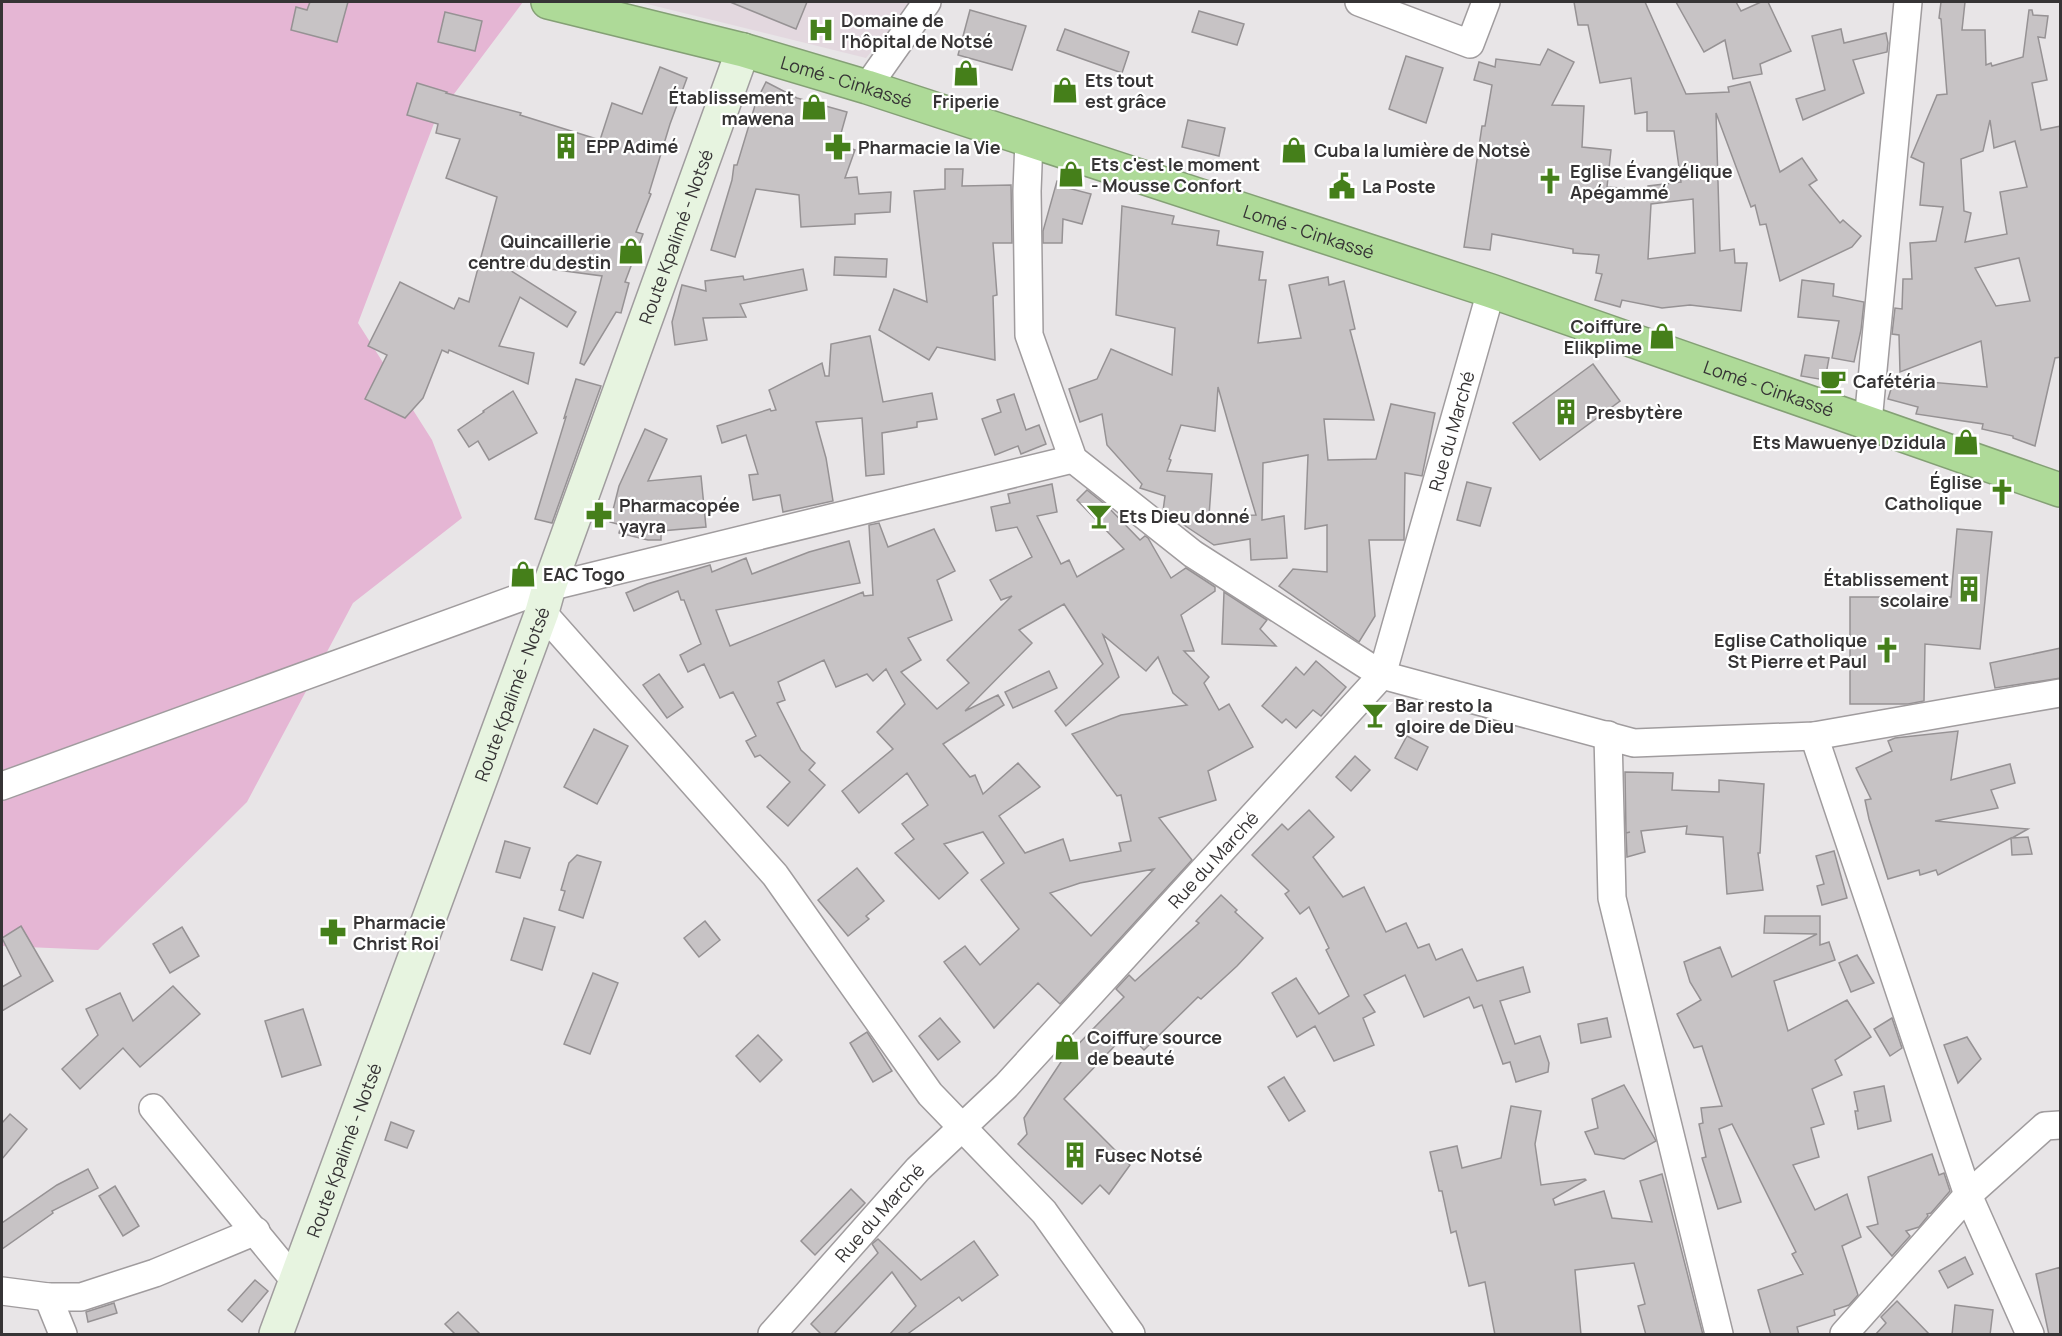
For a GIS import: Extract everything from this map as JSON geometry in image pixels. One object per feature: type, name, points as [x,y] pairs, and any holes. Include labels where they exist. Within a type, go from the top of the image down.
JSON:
[{"type":"highway","name":"Lomé - Cinkassé","points":[[548,2],[743,50],[867,87],[1491,291],[2061,490]]},
{"type":"main road","name":"Route Kpalimé - Notsé","points":[[276,1335],[546,600],[743,50]]},
{"type":"street","points":[[867,87],[927,2]]},
{"type":"street","points":[[1359,2],[1470,44],[1486,2]]},
{"type":"street","points":[[1868,422],[1908,2]]},
{"type":"street","points":[[1029,140],[1027,191],[1029,335],[1073,459],[1193,555],[1382,675],[1608,735],[1634,744],[1814,736],[2061,693]]},
{"type":"street","name":"Rue du Marché","points":[[772,1335],[918,1169],[1006,1086],[1382,675],[1491,291]]},
{"type":"street","points":[[2,786],[546,600],[1073,459]]},
{"type":"street","points":[[546,600],[775,875],[930,1094],[1044,1212],[1131,1335]]},
{"type":"street","points":[[1608,735],[1612,898],[1719,1335]]},
{"type":"street","points":[[1814,736],[1968,1195],[2030,1335]]},
{"type":"street","points":[[153,1108],[296,1282]]},
{"type":"street","points":[[1844,1335],[1968,1195],[2045,1126],[2061,1125]]},
{"type":"street","points":[[2,1291],[48,1297],[81,1297],[155,1273],[256,1231]]},
{"type":"street","points":[[48,1297],[63,1335]]},
{"type":"shaded area","points":[[2,2],[523,2],[436,118],[358,323],[432,440],[462,518],[353,603],[247,802],[98,950],[2,946]]},
{"type":"shaded area","name":"Domaine de l'hôpital de Notsé","points":[[639,2],[913,2],[866,58]]},
{"type":"building","points":[[310,2],[348,2],[337,42],[291,30],[296,7],[307,10]]},
{"type":"building","points":[[730,2],[807,2],[796,29]]},
{"type":"building","points":[[1574,2],[1645,2],[1686,94],[1729,92],[1728,87],[1750,82],[1780,172],[1802,158],[1817,180],[1809,185],[1840,223],[1843,220],[1861,236],[1852,247],[1780,281],[1766,224],[1760,225],[1755,205],[1751,207],[1716,113],[1720,251],[1734,249],[1735,263],[1747,263],[1741,311],[1690,305],[1662,308],[1622,300],[1620,307],[1595,300],[1602,274],[1596,273],[1599,255],[1573,253],[1573,249],[1492,234],[1490,250],[1464,247],[1482,126],[1485,126],[1492,85],[1474,80],[1479,62],[1495,67],[1496,59],[1540,65],[1548,49],[1574,62],[1552,105],[1584,106],[1582,147],[1611,150],[1607,187],[1648,190],[1648,186],[1681,182],[1674,131],[1647,131],[1647,112],[1635,114],[1631,78],[1600,83],[1588,25],[1578,25]],"holes":[[[1693,199],[1695,253],[1648,259],[1651,204]]]},
{"type":"building","points":[[1676,2],[1736,2],[1741,11],[1761,2],[1768,2],[1791,51],[1760,64],[1762,74],[1733,79],[1725,40],[1704,52]]},
{"type":"building","points":[[1941,2],[1965,2],[1962,30],[1985,30],[1986,65],[1991,63],[1992,66],[2023,57],[2029,10],[2032,10],[2033,15],[2048,16],[2045,38],[2038,37],[2047,80],[2032,83],[2041,130],[2061,126],[2061,357],[2055,358],[2035,446],[2013,438],[2013,436],[1982,429],[1983,424],[1916,414],[1918,407],[1888,399],[1894,379],[1987,387],[1981,341],[1900,372],[1899,335],[1892,334],[1895,308],[1902,309],[1903,279],[1912,279],[1910,243],[1936,241],[1943,207],[1920,205],[1924,163],[1911,157],[1937,95],[1947,94],[1941,19],[1939,18]],"holes":[[[1990,120],[1994,148],[2015,141],[2027,187],[2000,192],[2007,234],[1965,242],[1971,213],[1964,211],[1961,159],[1983,151]],[[2019,258],[2030,301],[1996,306],[1975,268]]]},
{"type":"building","points":[[970,10],[1026,26],[1012,70],[958,55]]},
{"type":"building","points":[[1199,11],[1244,24],[1237,45],[1192,32]]},
{"type":"building","points":[[445,12],[482,21],[475,51],[438,42]]},
{"type":"building","points":[[1065,29],[1129,52],[1122,73],[1057,50]]},
{"type":"building","points":[[1841,29],[1844,43],[1886,33],[1887,52],[1853,60],[1864,93],[1803,120],[1796,99],[1825,90],[1812,36]]},
{"type":"building","points":[[1406,56],[1443,68],[1426,123],[1389,109]]},
{"type":"building","points":[[660,67],[687,78],[670,124],[649,193],[651,194],[636,232],[643,234],[625,282],[629,283],[621,313],[616,312],[584,365],[580,363],[602,276],[497,262],[576,312],[567,327],[520,297],[499,346],[534,353],[528,384],[449,350],[448,353],[442,350],[423,398],[405,418],[365,399],[387,355],[368,346],[400,282],[454,309],[459,298],[469,302],[497,197],[446,178],[460,139],[436,133],[438,124],[407,115],[417,83],[521,113],[520,115],[600,140],[612,103],[642,114]]},
{"type":"building","points":[[766,82],[797,98],[847,112],[838,144],[855,150],[845,178],[857,177],[859,194],[891,192],[890,212],[855,214],[855,224],[801,227],[799,195],[756,189],[735,257],[711,250],[732,180],[734,165],[737,165],[756,102]]},
{"type":"building","points":[[1188,120],[1225,128],[1219,156],[1182,147]]},
{"type":"building","points":[[945,169],[963,169],[962,186],[1011,185],[1012,243],[993,243],[997,295],[993,296],[995,360],[937,347],[929,360],[879,330],[894,289],[927,302],[914,191],[945,189]]},
{"type":"building","points":[[1057,181],[1064,182],[1064,187],[1091,194],[1082,224],[1063,219],[1062,243],[1043,243],[1043,231]]},
{"type":"building","points":[[1122,206],[1174,216],[1172,224],[1219,231],[1217,245],[1263,252],[1259,280],[1266,280],[1258,343],[1301,338],[1289,285],[1328,277],[1329,285],[1344,281],[1355,329],[1350,330],[1374,420],[1324,419],[1328,460],[1376,459],[1391,404],[1435,413],[1422,476],[1405,473],[1404,540],[1369,540],[1375,616],[1359,642],[1279,586],[1293,569],[1327,572],[1327,525],[1305,529],[1308,455],[1263,463],[1262,520],[1284,516],[1287,558],[1251,560],[1250,539],[1214,545],[1163,511],[1165,496],[1140,488],[1142,484],[1107,445],[1102,414],[1080,422],[1069,389],[1097,379],[1111,349],[1172,375],[1175,328],[1116,315]],"holes":[[[1218,387],[1256,515],[1209,516],[1212,474],[1167,471],[1181,425],[1215,431]]]},
{"type":"building","points":[[835,257],[887,259],[886,277],[834,275]]},
{"type":"building","points":[[803,269],[807,290],[740,304],[746,317],[703,318],[707,340],[675,345],[672,322],[682,285],[706,291],[705,281],[743,276],[744,280]]},
{"type":"building","points":[[1802,280],[1834,284],[1833,296],[1864,302],[1854,362],[1832,358],[1839,321],[1798,317]]},
{"type":"building","points":[[870,336],[883,402],[932,393],[937,419],[917,422],[917,427],[882,433],[884,474],[866,476],[862,418],[816,422],[826,458],[833,501],[783,512],[780,495],[753,500],[749,475],[758,474],[746,435],[722,443],[717,426],[770,409],[771,411],[776,410],[769,390],[822,363],[825,376],[829,376],[831,344]]},
{"type":"building","points":[[1805,355],[1829,358],[1825,380],[1801,376]]},
{"type":"building","name":"Presbytère","points":[[1593,364],[1620,401],[1540,460],[1513,423]]},
{"type":"building","points":[[576,379],[601,386],[552,523],[535,519]]},
{"type":"building","points":[[513,391],[537,433],[489,460],[478,441],[469,447],[458,430]]},
{"type":"building","points":[[1014,394],[1026,430],[1039,425],[1046,444],[1021,454],[1018,446],[995,455],[982,419],[1001,412],[997,400]]},
{"type":"building","points":[[645,429],[667,439],[648,481],[701,476],[706,527],[661,531],[661,540],[648,540],[619,533],[621,525],[610,522],[619,486]]},
{"type":"building","points":[[1467,482],[1491,488],[1480,526],[1457,520]]},
{"type":"building","points":[[1052,484],[1057,512],[1037,516],[1061,564],[1069,560],[1077,577],[1124,549],[1077,500],[1087,490],[1107,506],[1140,540],[1145,536],[1148,538],[1171,578],[1186,568],[1215,587],[1215,591],[1181,615],[1194,651],[1184,651],[1209,677],[1204,683],[1219,710],[1229,704],[1253,747],[1208,771],[1216,800],[1159,818],[1192,860],[1060,1004],[1038,983],[994,1028],[944,962],[965,946],[980,965],[1019,929],[981,880],[1004,863],[983,832],[944,844],[968,873],[939,899],[895,853],[914,839],[902,824],[928,805],[907,773],[859,813],[842,791],[893,749],[877,732],[905,704],[886,669],[873,681],[867,674],[836,687],[824,660],[778,682],[785,700],[777,703],[801,750],[815,763],[809,770],[825,785],[788,826],[767,807],[790,782],[760,755],[755,757],[746,741],[756,736],[733,692],[720,698],[704,664],[688,672],[680,655],[701,644],[684,600],[681,600],[678,591],[634,611],[626,593],[647,584],[710,565],[712,572],[746,558],[752,574],[809,552],[849,541],[860,583],[716,610],[730,646],[863,592],[864,596],[873,595],[869,525],[879,523],[888,547],[934,529],[955,571],[937,580],[952,620],[908,638],[921,660],[901,672],[937,709],[969,683],[947,660],[1012,596],[1001,600],[990,580],[1032,557],[1017,527],[996,531],[991,507],[1010,503],[1008,494]],"holes":[[[1064,604],[1103,664],[1055,711],[1066,726],[1119,677],[1103,635],[1146,671],[1158,657],[1173,693],[1187,705],[1121,715],[1072,734],[1117,796],[1121,795],[1131,841],[1119,843],[1121,851],[1070,861],[1063,839],[1025,853],[999,816],[1040,787],[1018,763],[983,794],[975,775],[970,777],[943,744],[1004,705],[998,695],[965,711],[1032,643],[1019,630]],[[1154,869],[1091,936],[1050,893],[1080,883]]]},
{"type":"building","name":"Eglise Catholique St Pierre et Paul","points":[[1957,529],[1992,532],[1980,649],[1925,644],[1924,701],[1908,704],[1850,704],[1850,597],[1951,597]]},
{"type":"building","points":[[1224,592],[1267,620],[1260,629],[1276,646],[1222,644]]},
{"type":"building","points":[[2061,648],[2061,678],[1995,688],[1990,663]]},
{"type":"building","points":[[1316,661],[1346,687],[1321,716],[1313,710],[1296,728],[1286,719],[1282,723],[1262,706],[1296,667],[1304,675]]},
{"type":"building","points":[[1049,671],[1057,688],[1013,708],[1005,692]]},
{"type":"building","points":[[659,674],[683,707],[667,718],[643,685]]},
{"type":"building","points":[[594,729],[628,746],[597,804],[564,787]]},
{"type":"building","points":[[1958,731],[1951,780],[2010,764],[2015,783],[1991,790],[1998,808],[1935,821],[2028,829],[2012,838],[2028,837],[2032,854],[2012,855],[2011,838],[1938,875],[1936,870],[1920,875],[1919,870],[1888,879],[1869,819],[1865,800],[1871,799],[1856,768],[1892,751],[1888,741],[1895,738]]},
{"type":"building","points":[[1407,736],[1428,747],[1417,770],[1395,758]]},
{"type":"building","points":[[1355,756],[1370,770],[1351,791],[1336,777]]},
{"type":"building","points":[[1625,772],[1673,773],[1672,790],[1719,792],[1719,780],[1764,784],[1760,853],[1758,853],[1763,890],[1727,894],[1723,837],[1686,834],[1687,826],[1641,831],[1645,852],[1627,857]]},
{"type":"building","points":[[1309,810],[1334,837],[1313,857],[1343,897],[1364,887],[1386,932],[1406,923],[1418,948],[1429,944],[1436,960],[1462,949],[1477,981],[1523,967],[1530,992],[1500,1001],[1515,1044],[1540,1036],[1549,1063],[1548,1072],[1516,1082],[1510,1062],[1503,1064],[1482,1005],[1474,1008],[1469,997],[1424,1017],[1405,975],[1364,995],[1375,1012],[1363,1018],[1374,1045],[1334,1061],[1315,1026],[1297,1037],[1272,993],[1296,978],[1319,1014],[1349,996],[1326,950],[1329,948],[1309,907],[1300,914],[1285,894],[1289,891],[1252,855],[1282,824],[1288,830]]},
{"type":"building","points":[[505,841],[530,848],[520,878],[496,872]]},
{"type":"building","points":[[1834,851],[1847,898],[1822,905],[1817,886],[1824,884],[1816,856]]},
{"type":"building","points":[[577,855],[601,862],[583,918],[559,910],[565,891],[561,890],[569,863]]},
{"type":"building","points":[[857,868],[884,901],[866,916],[869,919],[848,936],[818,900]]},
{"type":"building","points":[[1221,895],[1237,910],[1235,912],[1263,938],[1237,966],[1201,999],[1198,997],[1144,1050],[1127,1033],[1064,1099],[1130,1165],[1109,1194],[1100,1185],[1082,1204],[1018,1144],[1027,1134],[1024,1118],[1061,1062],[1124,997],[1116,989],[1129,975],[1135,981],[1199,923],[1196,921]]},
{"type":"building","points":[[1765,916],[1820,916],[1820,945],[1829,942],[1835,960],[1774,981],[1788,1031],[1847,1000],[1871,1037],[1835,1060],[1842,1075],[1812,1089],[1824,1124],[1811,1128],[1819,1157],[1793,1165],[1815,1210],[1847,1194],[1861,1237],[1842,1246],[1858,1295],[1849,1305],[1834,1310],[1835,1315],[1797,1327],[1799,1335],[1771,1335],[1758,1290],[1803,1274],[1792,1254],[1796,1252],[1732,1124],[1719,1129],[1741,1202],[1718,1209],[1702,1158],[1706,1157],[1699,1124],[1703,1123],[1701,1108],[1722,1106],[1702,1046],[1694,1048],[1677,1014],[1701,1000],[1690,982],[1684,962],[1720,947],[1732,977],[1817,934],[1764,933]]},
{"type":"building","points":[[524,918],[555,927],[542,970],[511,960]]},
{"type":"building","points":[[705,921],[720,940],[699,957],[684,938]]},
{"type":"building","points":[[21,926],[53,981],[2,1011],[2,987],[21,976],[2,938]]},
{"type":"building","points":[[182,927],[199,956],[170,973],[153,944]]},
{"type":"building","points":[[1857,955],[1874,983],[1851,992],[1839,963]]},
{"type":"building","points":[[593,973],[618,983],[590,1054],[564,1044]]},
{"type":"building","points":[[173,986],[200,1014],[140,1067],[123,1048],[80,1089],[62,1069],[98,1035],[86,1009],[120,993],[133,1021]]},
{"type":"building","points":[[303,1009],[321,1065],[282,1077],[265,1021]]},
{"type":"building","points":[[940,1018],[960,1042],[938,1060],[919,1036]]},
{"type":"building","points":[[1607,1018],[1611,1037],[1581,1043],[1578,1024]]},
{"type":"building","points":[[1892,1018],[1902,1048],[1890,1056],[1874,1029]]},
{"type":"building","points":[[867,1032],[892,1071],[873,1082],[850,1043]]},
{"type":"building","points":[[758,1035],[782,1060],[760,1082],[736,1056]]},
{"type":"building","points":[[1967,1037],[1981,1059],[1958,1083],[1944,1045]]},
{"type":"building","points":[[1284,1077],[1305,1111],[1289,1121],[1268,1087]]},
{"type":"building","points":[[1624,1085],[1656,1141],[1624,1159],[1595,1154],[1585,1132],[1598,1128],[1592,1099]]},
{"type":"building","points":[[1884,1086],[1891,1121],[1858,1129],[1855,1111],[1858,1111],[1854,1092]]},
{"type":"building","points":[[1511,1106],[1541,1111],[1535,1144],[1541,1185],[1586,1180],[1553,1199],[1555,1205],[1604,1191],[1612,1218],[1652,1222],[1640,1181],[1662,1174],[1703,1335],[1646,1335],[1638,1306],[1645,1304],[1634,1263],[1575,1270],[1581,1335],[1495,1335],[1485,1282],[1469,1286],[1456,1231],[1451,1233],[1442,1191],[1439,1191],[1430,1152],[1457,1146],[1462,1168],[1501,1158]]},
{"type":"building","points":[[10,1114],[27,1129],[2,1159],[2,1123]]},
{"type":"building","points":[[391,1122],[414,1131],[407,1148],[385,1140]]},
{"type":"building","points":[[1932,1154],[1939,1175],[1944,1173],[1950,1191],[1931,1213],[1927,1214],[1928,1216],[1919,1227],[1906,1231],[1910,1236],[1892,1256],[1867,1227],[1878,1224],[1868,1177]]},
{"type":"building","points":[[88,1169],[98,1188],[52,1211],[53,1213],[2,1249],[2,1223],[57,1185]]},
{"type":"building","points":[[115,1186],[139,1226],[123,1236],[99,1196]]},
{"type":"building","points":[[851,1189],[865,1203],[815,1255],[801,1241]]},
{"type":"building","points":[[878,1239],[921,1280],[974,1241],[998,1275],[962,1301],[959,1297],[906,1335],[889,1335],[916,1306],[892,1272],[833,1335],[822,1335],[811,1324],[878,1253],[872,1244]]},
{"type":"building","points":[[1965,1257],[1973,1274],[1948,1288],[1939,1271]]},
{"type":"building","points":[[2061,1267],[2061,1335],[2049,1335],[2036,1274]]},
{"type":"building","points":[[255,1280],[268,1291],[242,1322],[228,1310]]},
{"type":"building","points":[[1897,1301],[1930,1335],[1875,1335],[1886,1323],[1881,1317]]},
{"type":"building","points":[[114,1303],[117,1313],[88,1322],[86,1312]]},
{"type":"building","points":[[1955,1305],[1993,1310],[1990,1335],[1952,1335]]},
{"type":"building","points":[[458,1312],[481,1335],[456,1335],[445,1324]]},
{"type":"place","name":"Domaine de l'hôpital de Notsé","points":[[821,30]]},
{"type":"place","name":"Friperie","points":[[966,73]]},
{"type":"place","name":"Ets tout est grâce","points":[[1065,90]]},
{"type":"place","name":"Établissement mawena","points":[[814,107]]},
{"type":"place","name":"EPP Adimé","points":[[566,146]]},
{"type":"place","name":"Pharmacie la Vie","points":[[838,147]]},
{"type":"place","name":"Cuba la lumière de Notsè","points":[[1294,150]]},
{"type":"place","name":"Ets c'est le moment - Mousse Confort","points":[[1071,174]]},
{"type":"place","name":"Eglise Évangélique Apégammé","points":[[1550,181]]},
{"type":"place","name":"La Poste","points":[[1342,186]]},
{"type":"place","name":"Quincaillerie centre du destin","points":[[631,251]]},
{"type":"place","name":"Coiffure Elikplime","points":[[1662,336]]},
{"type":"place","name":"Cafétéria","points":[[1833,381]]},
{"type":"place","name":"Presbytère","points":[[1566,412]]},
{"type":"place","name":"Ets Mawuenye Dzidula","points":[[1966,442]]},
{"type":"place","name":"Église Catholique","points":[[2002,492]]},
{"type":"place","name":"Pharmacopée yayra","points":[[599,515]]},
{"type":"place","name":"Ets Dieu donné","points":[[1099,516]]},
{"type":"place","name":"EAC Togo","points":[[523,574]]},
{"type":"place","name":"Établissement scolaire","points":[[1969,589]]},
{"type":"place","name":"Eglise Catholique St Pierre et Paul","points":[[1887,650]]},
{"type":"place","name":"Bar resto la gloire de Dieu","points":[[1375,715]]},
{"type":"place","name":"Pharmacie Christ Roi","points":[[333,932]]},
{"type":"place","name":"Coiffure source de beauté","points":[[1067,1047]]},
{"type":"place","name":"Fusec Notsé","points":[[1075,1155]]}]
